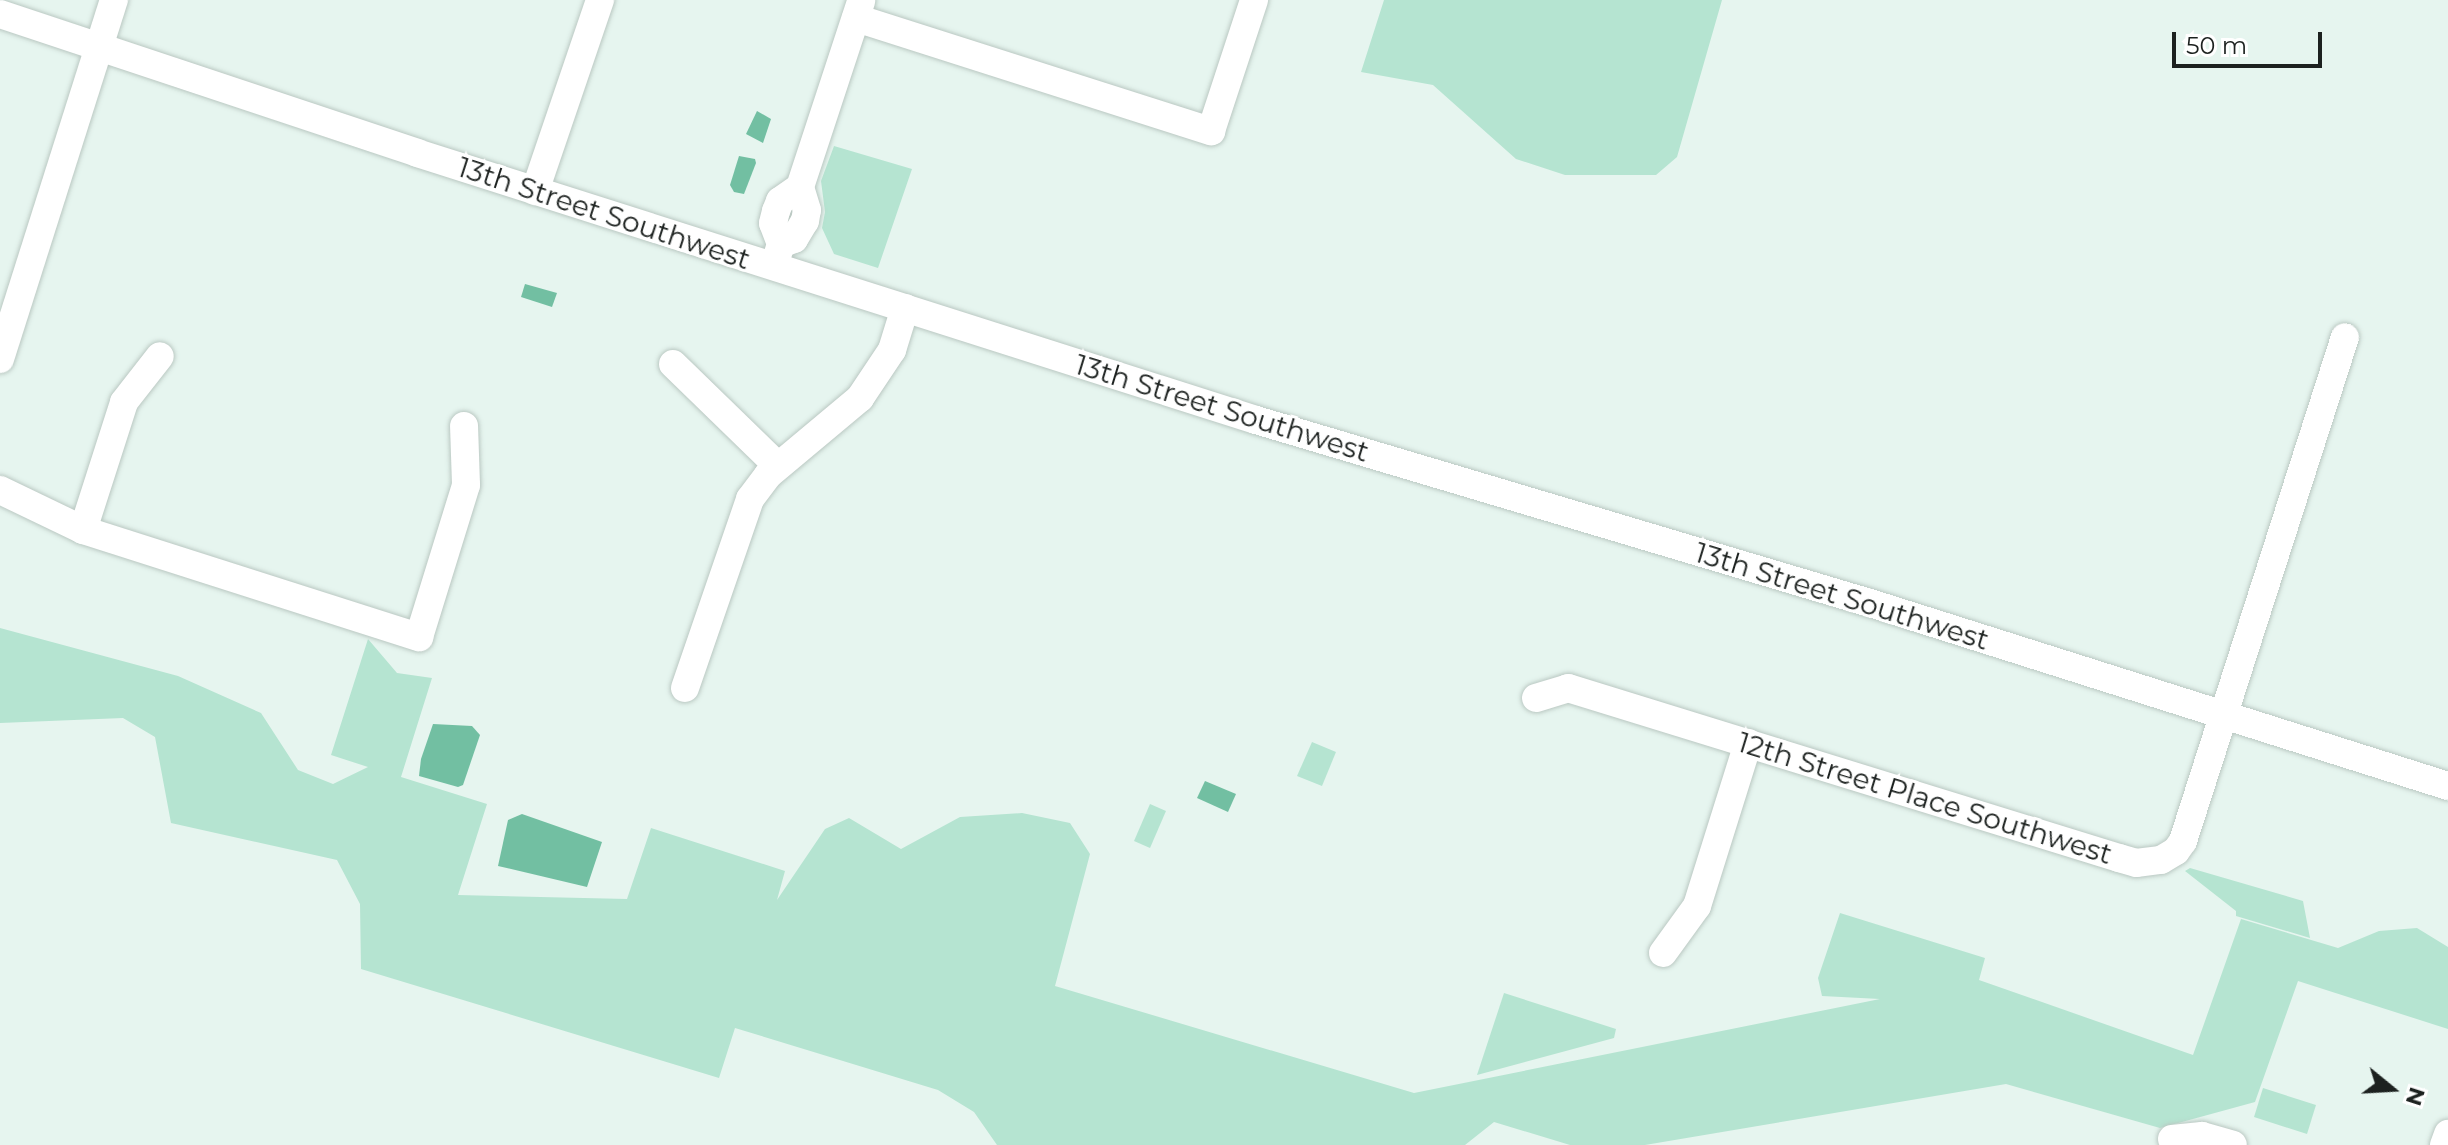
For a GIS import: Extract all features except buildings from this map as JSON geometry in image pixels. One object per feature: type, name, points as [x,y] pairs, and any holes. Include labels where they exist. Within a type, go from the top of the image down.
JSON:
[{"type":"street","points":[[0,359],[114,0]]},
{"type":"street","points":[[535,191],[600,0]]},
{"type":"street","points":[[777,256],[794,239],[805,221],[806,198],[800,187],[859,9],[1211,131],[1254,0]]},
{"type":"street","name":"13th Street Southwest","points":[[0,14],[98,49],[535,191],[777,256],[905,308],[1256,420],[1870,603],[2448,786]]},
{"type":"street","points":[[685,688],[738,526],[750,499],[778,466],[860,398],[892,350],[905,308]]},
{"type":"street","name":"12th Street Place Southwest","points":[[1536,698],[1568,688],[2119,858],[2149,863],[2176,851],[2183,841],[2345,337]]},
{"type":"street","points":[[83,530],[124,402],[160,356]]},
{"type":"street","points":[[673,364],[778,466]]},
{"type":"street","points":[[0,490],[83,530],[419,637],[466,485],[464,426]]},
{"type":"street","points":[[1663,953],[1697,906],[1748,743]]},
{"type":"street","points":[[2444,1145],[2448,1134]]},
{"type":"street","points":[[2172,1139],[2202,1136],[2233,1145]]},
{"type":"shaded area","points":[[1384,0],[1722,0],[1677,157],[1656,175],[1565,175],[1516,159],[1433,85],[1361,72]]},
{"type":"shaded area","points":[[757,111],[771,119],[763,143],[746,134]]},
{"type":"shaded area","points":[[834,146],[912,169],[878,268],[834,254],[822,228],[825,212],[821,181]]},
{"type":"shaded area","points":[[739,156],[755,159],[756,163],[744,194],[734,192],[730,185]]},
{"type":"shaded area","points":[[525,284],[557,293],[552,307],[521,297]]},
{"type":"shaded area","points":[[0,628],[178,676],[261,713],[298,770],[333,784],[368,767],[331,755],[368,639],[397,673],[432,678],[401,777],[487,804],[458,895],[627,899],[651,828],[785,871],[777,900],[825,829],[849,818],[901,849],[960,817],[1022,813],[1070,823],[1090,854],[1055,986],[1414,1093],[1880,999],[1822,996],[1818,978],[1840,913],[1985,958],[1979,980],[2193,1055],[2241,919],[2338,948],[2379,931],[2417,928],[2448,947],[2448,1029],[2298,981],[2255,1102],[2160,1128],[2006,1084],[1645,1145],[1570,1145],[1494,1122],[1465,1145],[997,1145],[974,1112],[938,1090],[735,1028],[719,1078],[361,969],[360,904],[337,860],[171,823],[155,737],[123,718],[0,723]]},
{"type":"shaded area","points":[[433,724],[472,726],[480,735],[463,785],[458,787],[419,776],[421,759]]},
{"type":"shaded area","points":[[1312,742],[1336,752],[1322,786],[1297,776]]},
{"type":"shaded area","points":[[1205,781],[1236,794],[1228,812],[1197,798]]},
{"type":"shaded area","points":[[1150,804],[1166,811],[1150,848],[1134,841]]},
{"type":"shaded area","points":[[522,814],[602,842],[587,887],[498,866],[508,820]]},
{"type":"shaded area","points":[[2190,868],[2303,901],[2310,938],[2236,916],[2236,911],[2185,871]]},
{"type":"shaded area","points":[[1504,993],[1616,1029],[1614,1038],[1477,1075]]},
{"type":"shaded area","points":[[2263,1088],[2316,1105],[2307,1134],[2254,1117]]}]
